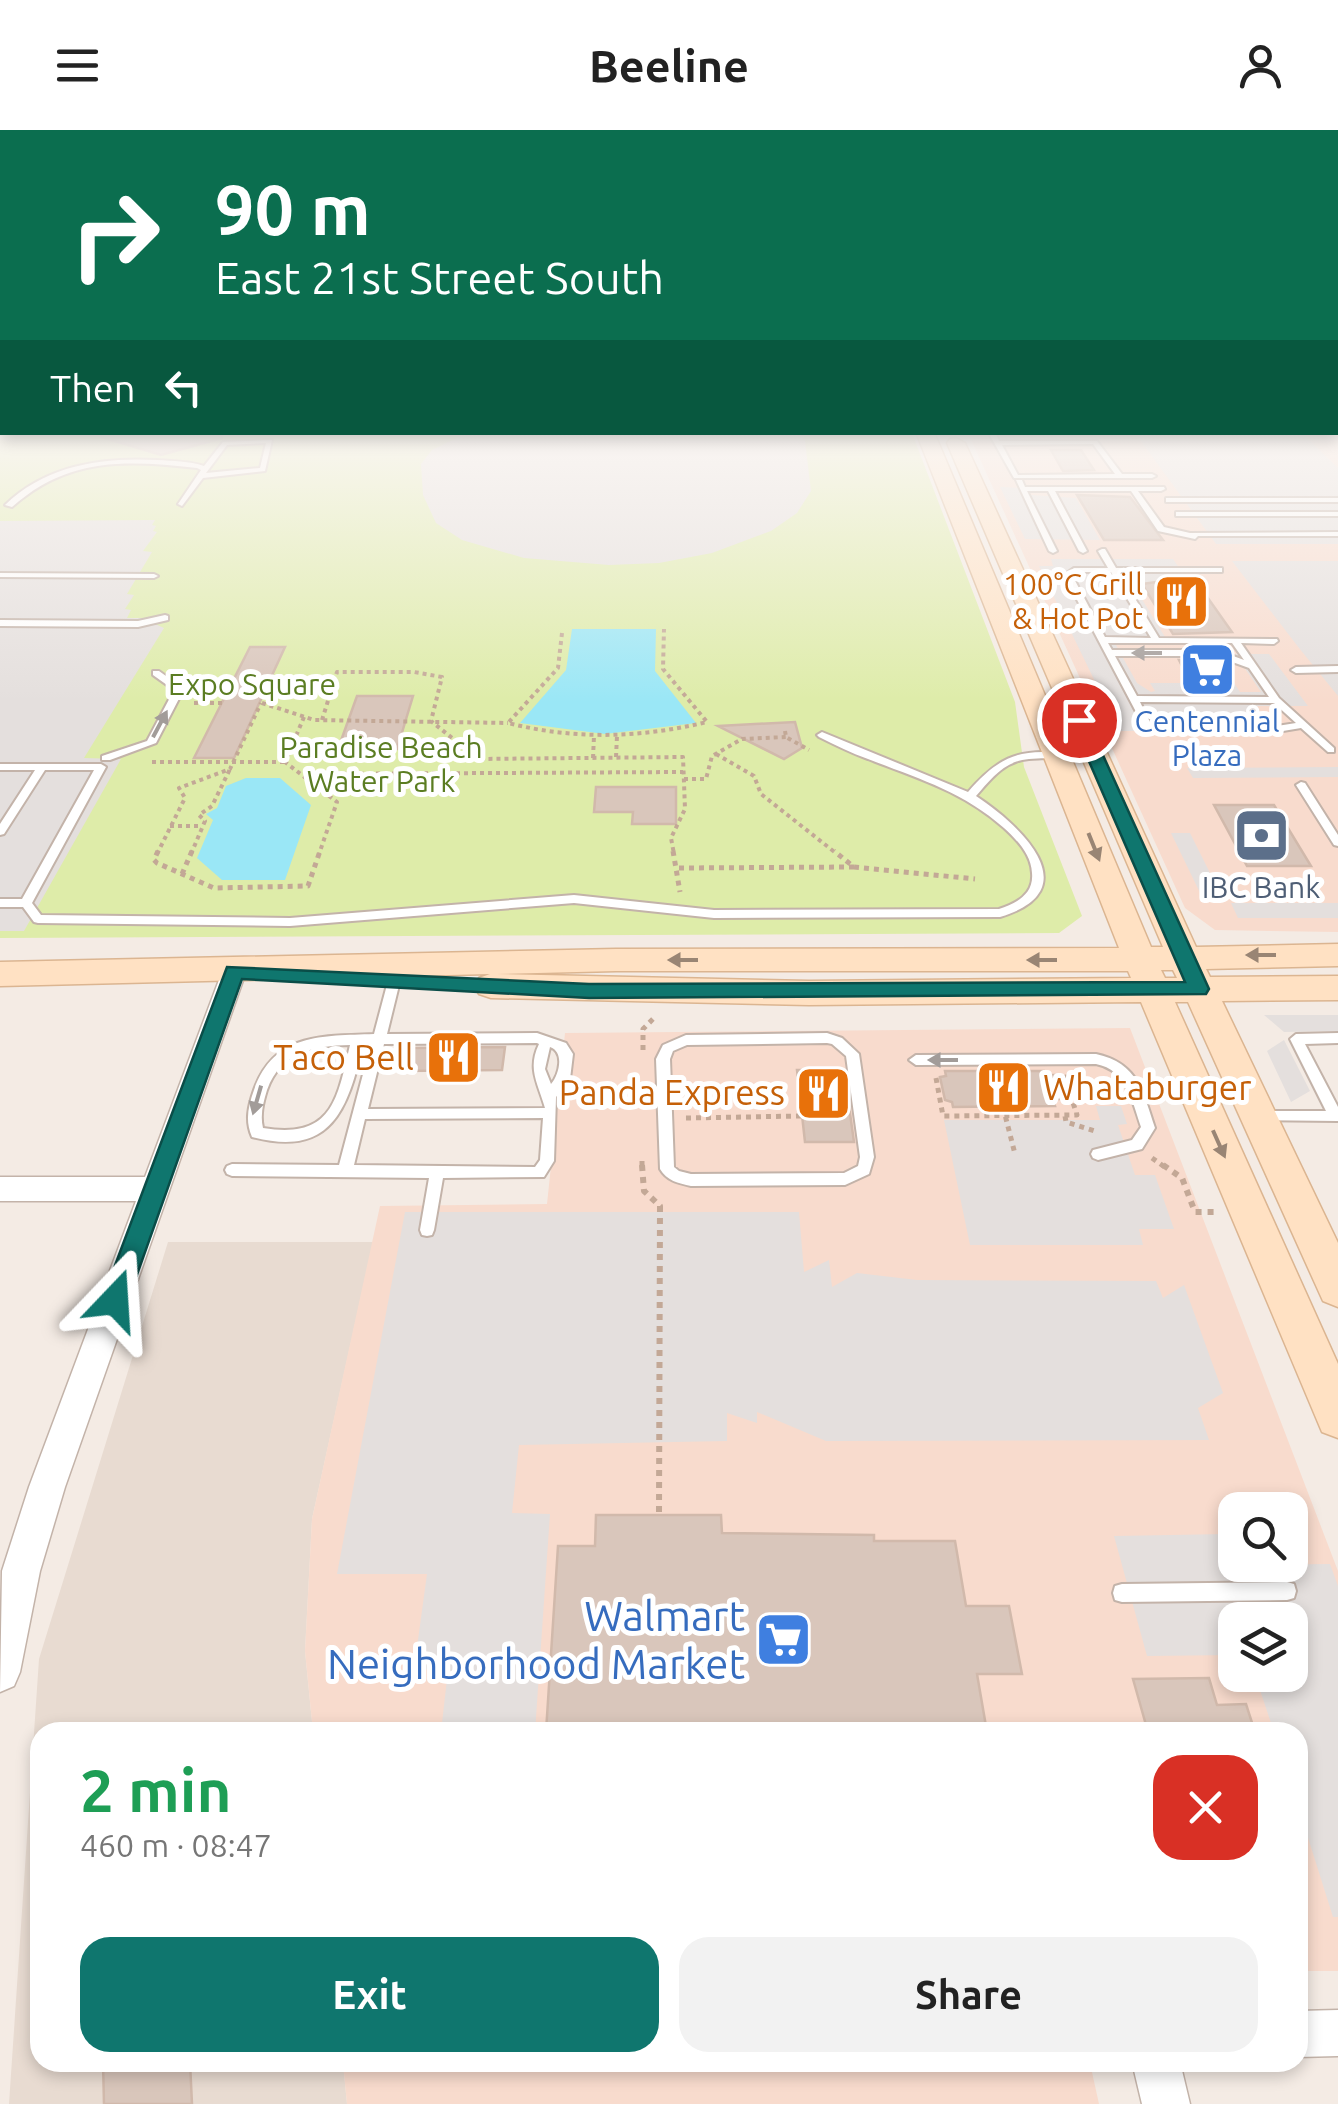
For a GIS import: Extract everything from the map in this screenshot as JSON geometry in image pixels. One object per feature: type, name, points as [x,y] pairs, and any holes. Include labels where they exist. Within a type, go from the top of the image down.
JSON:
[{"type":"main road","points":[[960,518],[1146,974],[1338,1416]]},
{"type":"main road","points":[[990,518],[1191,973],[1338,1288]]},
{"type":"main road","points":[[972,548],[1003,548]]},
{"type":"main road","points":[[234,972],[589,991],[1191,973],[1338,955]]},
{"type":"main road","points":[[0,974],[234,972],[616,960],[1146,974]]},
{"type":"main road","points":[[1191,973],[1338,988]]},
{"type":"street","points":[[0,1672],[21,1571],[47,1486],[234,972]]},
{"type":"street","points":[[0,1189],[156,1189]]},
{"type":"street","points":[[1308,2034],[1338,2034]]},
{"type":"street","points":[[1158,2072],[1166,2104]]},
{"type":"lane","points":[[1037,518],[1053,551]]},
{"type":"lane","points":[[1065,518],[1083,551]]},
{"type":"lane","points":[[1153,518],[1161,530],[1194,536],[1338,534]]},
{"type":"lane","points":[[1102,551],[1157,641]]},
{"type":"lane","points":[[1220,570],[1068,573],[1147,725],[1277,730],[1304,725]]},
{"type":"lane","points":[[0,575],[154,576]]},
{"type":"lane","points":[[0,624],[138,624],[166,618]]},
{"type":"lane","points":[[1102,640],[1274,642]]},
{"type":"lane","points":[[1235,641],[1276,700],[1332,750]]},
{"type":"lane","points":[[1109,653],[1217,653],[1252,666]]},
{"type":"lane","points":[[1296,670],[1338,669]]},
{"type":"lane","points":[[106,758],[150,743],[179,689],[156,673]]},
{"type":"lane","points":[[1133,699],[1276,700]]},
{"type":"lane","points":[[26,903],[38,919],[290,922],[574,899],[714,914],[1000,913],[1018,907],[1036,892],[1039,875],[1035,858],[995,812],[972,794],[822,734]]},
{"type":"lane","points":[[972,794],[999,763],[1029,755],[1056,755]]},
{"type":"lane","points":[[0,767],[101,767],[26,903]]},
{"type":"lane","points":[[0,832],[42,767]]},
{"type":"lane","points":[[1301,786],[1338,842]]},
{"type":"lane","points":[[0,904],[26,903]]},
{"type":"lane","points":[[345,1171],[394,981]]},
{"type":"lane","points":[[826,1038],[837,1041],[852,1054],[867,1157],[864,1170],[845,1179],[691,1180],[675,1176],[667,1169],[664,1118],[664,1059],[668,1048],[676,1043],[826,1038]]},
{"type":"lane","points":[[1258,1116],[1336,1116],[1296,1039],[1338,1038]]},
{"type":"lane","points":[[358,1040],[336,1114],[316,1134],[283,1140],[256,1134],[252,1118],[264,1076],[282,1052],[312,1042],[380,1039],[547,1041],[561,1046],[566,1054],[563,1078],[549,1096]]},
{"type":"lane","points":[[232,1170],[539,1173],[547,1162],[550,1113],[549,1096],[538,1079],[539,1054],[547,1041]]},
{"type":"lane","points":[[916,1060],[1114,1063],[1128,1072],[1148,1128],[1136,1145],[1098,1154]]},
{"type":"lane","points":[[360,1114],[550,1113]]},
{"type":"lane","points":[[427,1230],[437,1172]]},
{"type":"lane","points":[[1122,1593],[1288,1591]]},
{"type":"path","points":[[182,874],[205,821],[199,816],[201,811],[212,806],[260,703],[322,720],[508,723],[594,736],[655,734],[707,722],[663,670],[664,629]]},
{"type":"path","points":[[508,723],[558,668],[562,632]]},
{"type":"path","points":[[322,720],[337,672],[414,672],[442,677],[431,721]]},
{"type":"path","points":[[171,704],[222,703]]},
{"type":"path","points":[[285,762],[304,717]]},
{"type":"path","points":[[431,721],[478,759],[683,757],[685,809],[671,838],[680,900]]},
{"type":"path","points":[[301,774],[627,772],[706,779],[712,756],[742,739],[786,734],[810,750]]},
{"type":"path","points":[[593,758],[594,736]]},
{"type":"path","points":[[616,758],[617,736]]},
{"type":"path","points":[[716,754],[754,776],[762,794],[854,867]]},
{"type":"path","points":[[627,757],[627,772]]},
{"type":"path","points":[[520,772],[522,758]]},
{"type":"path","points":[[578,758],[578,772]]},
{"type":"path","points":[[475,773],[478,759]]},
{"type":"path","points":[[148,762],[285,762],[301,774],[337,802],[308,886],[214,888],[154,860],[185,798],[179,788],[230,769]]},
{"type":"path","points":[[170,826],[203,826]]},
{"type":"path","points":[[678,868],[854,867],[975,879]]},
{"type":"path","points":[[643,1065],[643,1030],[657,1015],[667,1012]]},
{"type":"path","points":[[932,1060],[943,1116],[1077,1115],[1063,1072]]},
{"type":"path","points":[[1002,1106],[1015,1154]]},
{"type":"path","points":[[1064,1115],[1066,1122],[1136,1145],[1182,1178],[1195,1212],[1228,1212]]},
{"type":"path","points":[[664,1118],[802,1116]]},
{"type":"path","points":[[642,1157],[644,1190],[660,1206],[659,1515]]},
{"type":"shaded area","points":[[434,518],[790,518],[771,531],[712,553],[659,563],[609,565],[524,558],[462,540]]},
{"type":"shaded area","name":"Centennial Plaza","points":[[1007,518],[1338,518],[1338,932],[1215,930],[1185,908]]},
{"type":"shaded area","points":[[1015,518],[1087,518],[1100,540],[1025,539]]},
{"type":"shaded area","points":[[1197,518],[1338,518],[1338,544],[1216,544]]},
{"type":"shaded area","points":[[155,520],[153,531],[157,532],[143,551],[152,552],[127,594],[134,595],[125,609],[131,610],[127,618],[142,618],[164,628],[84,758],[121,759],[24,931],[0,931],[0,521]]},
{"type":"shaded area","points":[[1051,559],[1173,559],[1189,582],[1132,583],[1165,637],[1112,638],[1137,683],[1151,692],[1155,691],[1150,683],[1234,683],[1240,692],[1261,692],[1235,654],[1269,654],[1308,706],[1257,706],[1271,731],[1119,731],[1039,566],[1053,566]]},
{"type":"shaded area","points":[[1232,561],[1338,561],[1338,696],[1299,648]]},
{"type":"shaded area","points":[[1338,767],[1338,777],[1193,778],[1187,768]]},
{"type":"shaded area","points":[[1171,833],[1190,833],[1224,901],[1204,901]]},
{"type":"shaded area","points":[[1231,903],[1338,903],[1338,918],[1238,918]]},
{"type":"shaded area","points":[[1264,1015],[1338,1015],[1338,1031],[1284,1032]]},
{"type":"shaded area","points":[[1130,1028],[1308,1492],[1218,1492],[1218,1582],[1308,1582],[1308,1493],[1338,1571],[1338,1971],[1308,1971],[1308,1722],[312,1722],[305,1651],[312,1519],[380,1206],[547,1204],[565,1033]]},
{"type":"shaded area","points":[[1284,1040],[1310,1091],[1291,1102],[1267,1051]]},
{"type":"shaded area","points":[[1096,1106],[1121,1106],[1127,1124],[1118,1125],[1135,1175],[1155,1175],[1174,1229],[1139,1229],[1143,1245],[970,1245],[944,1120],[1100,1120]]},
{"type":"shaded area","name":"Walmart Neighborhood Market","points":[[405,1212],[799,1212],[804,1272],[829,1260],[832,1287],[857,1273],[917,1280],[1156,1281],[1163,1298],[1184,1285],[1223,1393],[1198,1408],[1209,1440],[826,1441],[757,1412],[757,1423],[727,1413],[727,1441],[519,1445],[512,1513],[550,1514],[536,1722],[442,1722],[448,1670],[414,1669],[427,1574],[337,1574]]},
{"type":"shaded area","points":[[168,1242],[373,1242],[312,1519],[305,1651],[312,1722],[35,1722],[39,1659]]},
{"type":"shaded area","points":[[1218,1534],[1218,1582],[1308,1582],[1308,1564],[1330,1564],[1338,1586],[1338,1917],[1333,1917],[1308,1838],[1308,1722],[1271,1722],[1261,1692],[1308,1692],[1308,1602],[1218,1602],[1218,1655],[1147,1656],[1114,1536]]},
{"type":"shaded area","points":[[30,1792],[30,2072],[344,2072],[347,2104],[9,2104]]},
{"type":"shaded area","points":[[344,2072],[1092,2072],[1099,2104],[347,2104]]},
{"type":"green space","name":"Paradise Beach Water Park","points":[[0,518],[945,518],[1015,702],[1024,767],[1082,916],[1059,933],[0,938]]},
{"type":"water","points":[[572,629],[656,629],[655,671],[696,723],[605,734],[520,723],[566,670]]},
{"type":"water","points":[[246,778],[280,778],[311,805],[285,880],[222,880],[197,858],[213,820],[206,814],[217,808],[226,786]]},
{"type":"building","points":[[1091,518],[1146,518],[1163,540],[1104,540]]},
{"type":"building","points":[[1142,584],[1198,584],[1232,632],[1173,634]]},
{"type":"building","points":[[250,647],[285,647],[234,758],[194,758]]},
{"type":"building","points":[[1179,660],[1215,660],[1230,678],[1188,678]]},
{"type":"building","points":[[357,696],[413,696],[397,749],[338,749]]},
{"type":"building","points":[[795,722],[802,748],[784,759],[718,726]]},
{"type":"building","points":[[596,787],[676,787],[676,824],[632,824],[633,812],[594,812]]},
{"type":"building","name":"IBC Bank","points":[[1214,805],[1274,805],[1311,866],[1247,866]]},
{"type":"building","name":"Taco Bell","points":[[505,1047],[502,1070],[401,1071],[405,1048]]},
{"type":"building","name":"Panda Express","points":[[797,1070],[844,1070],[854,1142],[805,1142]]},
{"type":"building","name":"Whataburger","points":[[945,1071],[1044,1071],[1046,1075],[1062,1075],[1070,1099],[1053,1099],[1055,1106],[953,1107],[952,1102],[945,1100],[940,1077],[946,1076]]},
{"type":"building","name":"Walmart Neighborhood Market","points":[[596,1515],[721,1515],[722,1533],[874,1535],[874,1541],[955,1541],[966,1606],[1009,1606],[1022,1674],[977,1674],[985,1722],[547,1722],[558,1546],[595,1546]]},
{"type":"building","points":[[1209,1678],[1217,1705],[1246,1704],[1252,1722],[1145,1722],[1133,1679]]},
{"type":"building","points":[[103,2072],[190,2072],[192,2104],[104,2104]]},
{"type":"place","name":"100°C Grill & Hot Pot","points":[[1182,602]]},
{"type":"place","name":"Centennial Plaza","points":[[1207,670]]},
{"type":"place","name":"IBC Bank","points":[[1261,835]]},
{"type":"place","name":"Taco Bell","points":[[453,1058]]},
{"type":"place","name":"Whataburger","points":[[1004,1088]]},
{"type":"place","name":"Panda Express","points":[[824,1093]]},
{"type":"place","name":"Walmart Neighborhood Market","points":[[784,1640]]},
{"type":"route","points":[[115,1300],[234,972],[589,991],[1199,989],[1079,720]]},
{"type":"park label","name":"Expo Square","points":[[252,685]]}]
